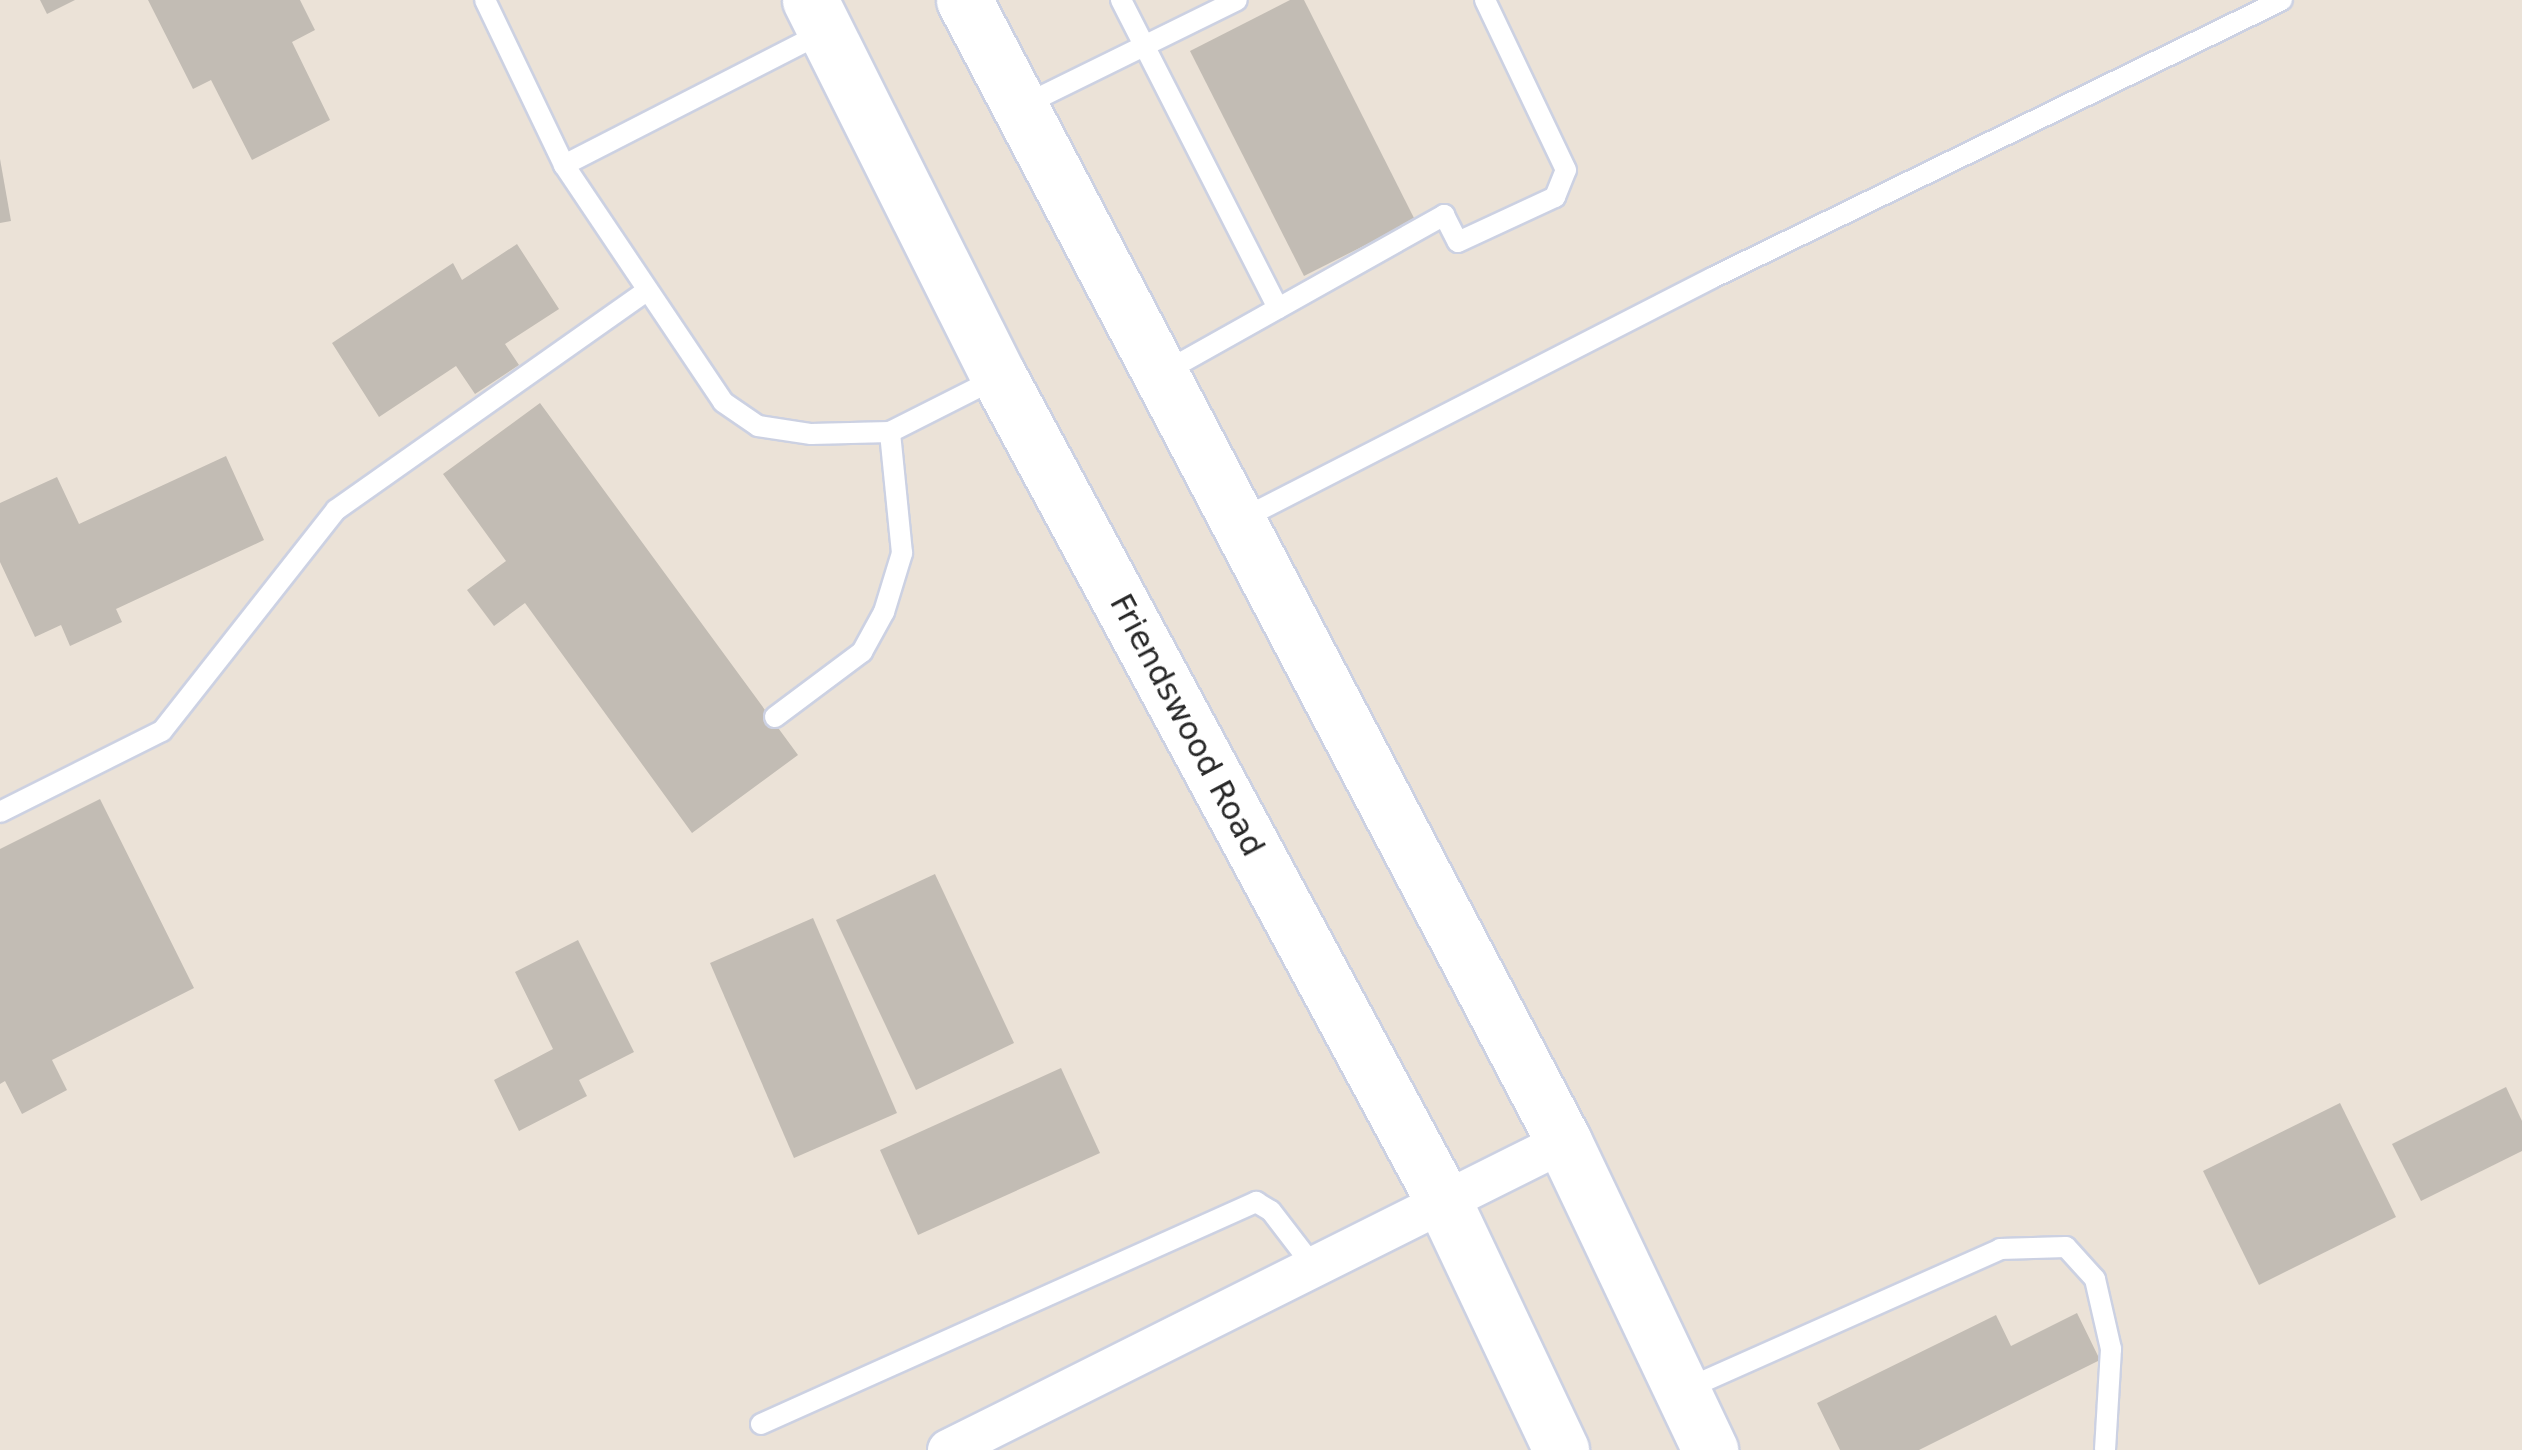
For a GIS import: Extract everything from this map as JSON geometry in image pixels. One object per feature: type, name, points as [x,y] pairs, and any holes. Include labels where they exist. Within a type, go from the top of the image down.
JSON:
[{"type":"main road","points":[[964,0],[1564,1142],[1710,1450]]},
{"type":"main road","name":"Friendswood Road","points":[[818,16],[999,377],[1444,1202],[1561,1450]]},
{"type":"street","points":[[948,1450],[1564,1142]]},
{"type":"lane","points":[[485,0],[564,166],[645,292],[723,402],[758,426],[811,434],[890,432],[999,377]]},
{"type":"lane","points":[[1122,0],[1278,308]]},
{"type":"lane","points":[[1020,107],[1237,0]]},
{"type":"lane","points":[[1159,375],[1444,215],[1458,242],[1555,197],[1566,170],[1485,0]]},
{"type":"lane","points":[[1236,522],[1712,278],[2282,0]]},
{"type":"lane","points":[[564,166],[818,16]]},
{"type":"lane","points":[[0,812],[162,730],[336,510],[645,292]]},
{"type":"lane","points":[[775,717],[862,652],[884,612],[902,554],[890,432]]},
{"type":"lane","points":[[761,1424],[1256,1202],[1271,1211],[1314,1267]]},
{"type":"lane","points":[[1682,1391],[2000,1248],[2066,1247],[2095,1279],[2111,1349],[2105,1450]]},
{"type":"building","points":[[40,0],[75,0],[47,14]]},
{"type":"building","points":[[148,0],[300,0],[315,30],[292,42],[330,120],[252,160],[211,80],[193,89]]},
{"type":"building","points":[[1290,0],[1304,0],[1415,220],[1304,276],[1190,51]]},
{"type":"building","points":[[0,159],[11,221],[0,223]]},
{"type":"building","points":[[517,244],[559,309],[505,344],[519,365],[475,394],[456,366],[379,417],[332,343],[453,263],[462,280]]},
{"type":"building","points":[[540,403],[798,755],[692,833],[525,603],[494,626],[467,590],[506,561],[443,474]]},
{"type":"building","points":[[226,456],[264,540],[116,609],[122,622],[70,646],[61,625],[35,637],[0,562],[0,503],[57,477],[79,524]]},
{"type":"building","points":[[100,799],[194,988],[52,1060],[67,1090],[22,1114],[5,1081],[0,1084],[0,849]]},
{"type":"building","points":[[935,874],[1014,1043],[916,1090],[836,920]]},
{"type":"building","points":[[813,918],[897,1113],[794,1158],[710,963]]},
{"type":"building","points":[[578,940],[634,1052],[579,1080],[587,1096],[519,1131],[494,1080],[553,1049],[515,972]]},
{"type":"building","points":[[1061,1068],[1100,1153],[918,1235],[880,1150]]},
{"type":"building","points":[[2506,1087],[2522,1121],[2522,1151],[2421,1201],[2392,1144]]},
{"type":"building","points":[[2340,1103],[2396,1217],[2259,1285],[2203,1171]]},
{"type":"building","points":[[2077,1313],[2100,1360],[1919,1450],[1840,1450],[1817,1403],[1996,1315],[2011,1346]]}]
